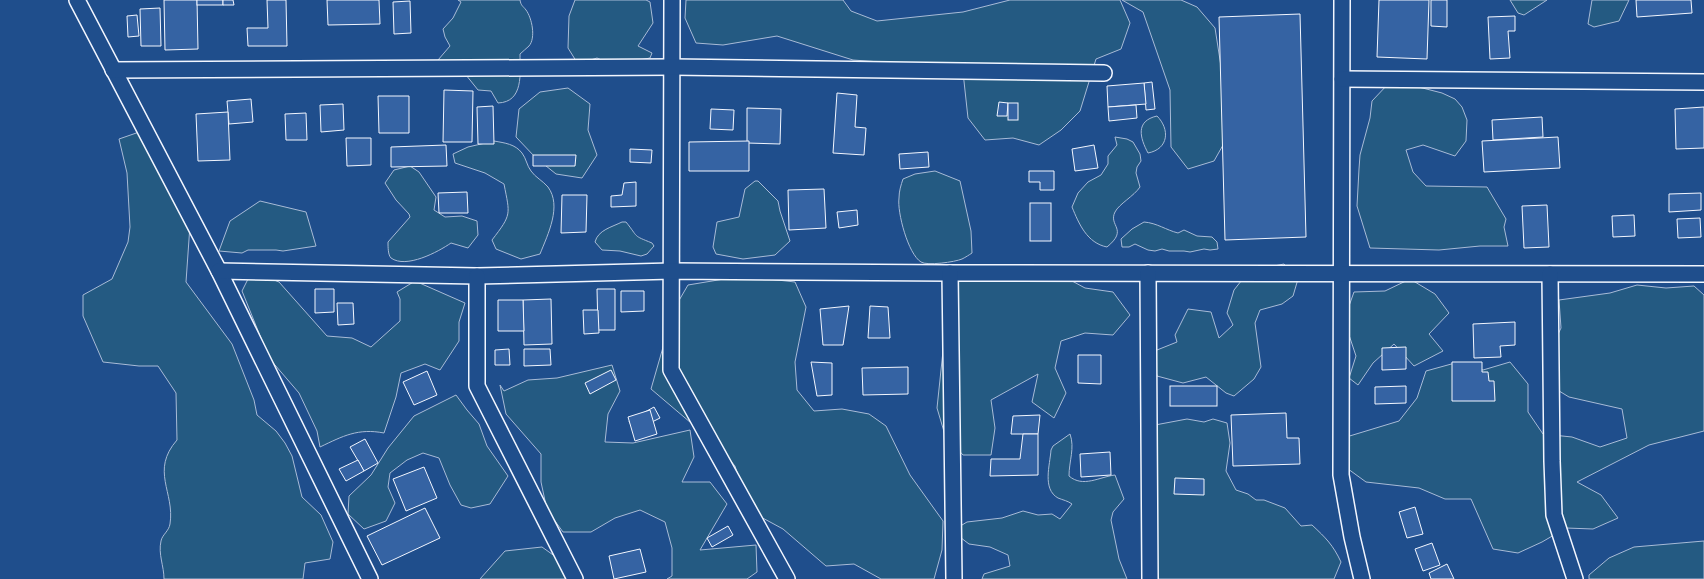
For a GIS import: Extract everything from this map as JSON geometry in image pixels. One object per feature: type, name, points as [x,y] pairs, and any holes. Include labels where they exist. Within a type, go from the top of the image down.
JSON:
[{"type":"street","points":[[77,0],[219,271],[370,579]]},
{"type":"street","points":[[672,0],[671,370],[787,579]]},
{"type":"street","points":[[1342,0],[1341,474],[1352,537],[1362,579]]},
{"type":"street","points":[[113,70],[673,67],[1104,73]]},
{"type":"street","points":[[1342,79],[1704,82]]},
{"type":"street","points":[[219,271],[477,276],[672,271],[1704,274]]},
{"type":"street","points":[[950,273],[954,579]]},
{"type":"street","points":[[1148,273],[1150,579]]},
{"type":"street","points":[[1550,274],[1554,515],[1575,579]]},
{"type":"street","points":[[477,276],[477,386],[575,579]]},
{"type":"shaded area","points":[[458,0],[520,0],[526,10],[531,23],[532,38],[529,46],[520,54],[519,85],[512,98],[498,103],[491,91],[478,90],[466,75],[443,76],[438,67],[438,60],[450,46],[443,29],[453,18],[461,2]]},
{"type":"shaded area","points":[[575,0],[646,0],[650,2],[653,23],[638,46],[652,53],[650,58],[613,65],[597,58],[578,64],[568,48],[569,16]]},
{"type":"shaded area","points":[[686,0],[843,0],[851,11],[877,21],[963,12],[1010,0],[1120,0],[1130,23],[1121,49],[1096,59],[1080,111],[1061,130],[1039,145],[1013,138],[985,140],[968,118],[962,63],[935,66],[853,60],[777,36],[723,45],[696,43],[685,18]]},
{"type":"shaded area","points":[[1122,0],[1181,0],[1197,7],[1215,28],[1228,111],[1227,138],[1214,161],[1188,169],[1171,147],[1170,90],[1143,12]]},
{"type":"shaded area","points":[[1510,0],[1547,0],[1524,15],[1518,13]]},
{"type":"shaded area","points":[[1592,0],[1629,0],[1619,21],[1594,27],[1588,24]]},
{"type":"shaded area","points":[[1389,83],[1403,83],[1442,93],[1455,99],[1462,107],[1467,120],[1466,141],[1455,156],[1423,145],[1406,150],[1413,172],[1426,186],[1487,187],[1506,219],[1504,227],[1508,246],[1480,246],[1439,250],[1370,248],[1357,206],[1360,155],[1370,118],[1372,101]]},
{"type":"shaded area","points":[[568,88],[590,104],[588,130],[597,155],[582,178],[556,174],[535,157],[516,137],[519,109],[540,92]]},
{"type":"shaded area","points":[[1157,116],[1164,127],[1164,143],[1155,151],[1148,153],[1143,142],[1142,126],[1150,118]]},
{"type":"shaded area","points":[[145,130],[157,139],[165,151],[172,196],[190,225],[186,282],[232,344],[254,400],[257,415],[276,431],[285,443],[292,456],[302,497],[321,515],[333,542],[330,559],[305,563],[303,579],[164,579],[160,546],[170,524],[171,512],[164,472],[169,451],[177,440],[176,393],[158,366],[103,362],[83,316],[83,295],[112,279],[128,242],[130,227],[127,173],[119,139]]},
{"type":"shaded area","points":[[1115,137],[1133,142],[1140,154],[1141,161],[1136,173],[1140,187],[1115,212],[1114,221],[1117,228],[1117,236],[1107,247],[1100,245],[1089,237],[1081,226],[1072,207],[1078,193],[1088,182],[1101,175],[1108,164],[1108,156],[1117,145]]},
{"type":"shaded area","points":[[494,141],[509,144],[519,150],[528,167],[548,187],[552,195],[554,211],[547,238],[540,254],[521,259],[496,249],[492,240],[503,225],[508,214],[504,184],[485,173],[455,163],[453,154],[468,147]]},
{"type":"shaded area","points":[[410,166],[419,172],[436,197],[434,210],[445,217],[462,216],[477,221],[478,235],[468,248],[451,243],[430,255],[405,262],[397,261],[390,257],[388,242],[410,217],[385,183],[394,170]]},
{"type":"shaded area","points":[[935,171],[960,181],[971,231],[972,253],[958,260],[929,264],[921,262],[916,258],[908,242],[900,213],[899,195],[903,179],[915,174]]},
{"type":"shaded area","points":[[755,181],[758,181],[778,201],[790,241],[775,255],[743,259],[716,254],[713,247],[717,222],[739,217],[745,189]]},
{"type":"shaded area","points":[[260,201],[306,212],[316,246],[283,251],[248,250],[242,253],[219,251],[230,221]]},
{"type":"shaded area","points":[[622,222],[626,222],[638,237],[652,243],[654,246],[647,254],[641,256],[620,251],[602,250],[595,242],[602,232]]},
{"type":"shaded area","points":[[1144,222],[1178,233],[1184,230],[1197,236],[1212,237],[1217,242],[1218,249],[1190,252],[1162,249],[1148,250],[1135,244],[1129,247],[1122,247],[1121,239],[1132,229]]},
{"type":"shaded area","points":[[1284,264],[1298,279],[1293,296],[1282,304],[1260,310],[1255,323],[1261,367],[1254,379],[1234,396],[1226,393],[1206,377],[1183,383],[1157,376],[1152,352],[1177,342],[1175,335],[1188,309],[1211,312],[1219,338],[1233,325],[1227,313],[1234,290],[1249,271]]},
{"type":"shaded area","points":[[970,268],[1061,275],[1085,288],[1113,292],[1130,315],[1113,335],[1085,333],[1061,341],[1055,368],[1066,393],[1054,418],[1032,402],[1038,374],[991,400],[995,428],[991,455],[963,455],[945,435],[937,408],[943,351],[948,343],[947,286]]},
{"type":"shaded area","points":[[252,271],[279,282],[327,336],[352,338],[371,347],[400,321],[400,299],[397,292],[415,281],[465,303],[459,322],[459,341],[440,370],[425,364],[401,373],[396,397],[384,433],[358,432],[320,447],[317,431],[299,393],[269,358],[242,291]]},
{"type":"shaded area","points":[[742,276],[795,282],[806,307],[795,362],[797,390],[814,411],[842,409],[869,414],[886,426],[910,475],[943,521],[942,550],[934,579],[881,579],[854,564],[826,566],[783,529],[759,516],[744,493],[735,466],[717,445],[651,389],[674,309],[688,285]]},
{"type":"shaded area","points":[[1410,279],[1435,294],[1449,313],[1429,334],[1443,351],[1414,366],[1394,344],[1373,363],[1358,385],[1349,378],[1356,356],[1344,320],[1354,292],[1385,291]]},
{"type":"shaded area","points":[[1637,285],[1666,288],[1694,286],[1704,295],[1704,431],[1649,445],[1577,482],[1601,495],[1618,518],[1593,529],[1566,528],[1518,553],[1493,549],[1471,499],[1445,499],[1419,488],[1366,482],[1344,466],[1343,438],[1399,421],[1417,398],[1426,371],[1455,363],[1483,370],[1510,362],[1528,384],[1528,412],[1543,434],[1572,437],[1600,447],[1627,438],[1622,409],[1569,397],[1546,383],[1549,353],[1561,328],[1559,300],[1610,293]]},
{"type":"shaded area","points":[[612,365],[620,391],[608,414],[605,442],[633,443],[690,430],[694,457],[682,482],[710,482],[727,504],[700,550],[756,545],[757,572],[747,579],[667,579],[672,576],[672,548],[665,522],[640,510],[615,518],[591,532],[563,532],[547,510],[541,482],[541,454],[506,414],[500,385],[504,391],[528,380],[557,378]]},
{"type":"shaded area","points":[[456,395],[479,424],[487,446],[508,476],[490,504],[471,508],[461,505],[439,458],[423,453],[407,460],[390,473],[388,487],[395,503],[386,521],[364,529],[348,514],[349,496],[371,475],[388,448],[414,416]]},
{"type":"shaded area","points":[[1187,419],[1204,422],[1213,419],[1227,423],[1230,443],[1226,471],[1236,490],[1248,494],[1256,500],[1264,500],[1285,508],[1301,526],[1312,525],[1329,542],[1341,562],[1334,579],[1148,579],[1155,425]]},
{"type":"shaded area","points":[[1070,434],[1072,449],[1069,476],[1080,481],[1091,481],[1115,475],[1124,499],[1113,512],[1111,520],[1119,559],[1127,579],[982,579],[984,574],[1010,566],[1008,555],[990,547],[969,544],[952,531],[967,522],[1002,518],[1023,511],[1038,515],[1052,514],[1060,519],[1072,504],[1058,498],[1050,489],[1048,476],[1051,450],[1053,446]]},
{"type":"shaded area","points":[[1704,541],[1704,579],[1589,579],[1589,575],[1609,558],[1634,547]]},
{"type":"shaded area","points":[[542,547],[570,567],[573,579],[480,579],[505,551]]},
{"type":"building","points":[[164,0],[197,0],[198,49],[165,50]]},
{"type":"building","points":[[197,0],[223,0],[223,5],[197,5]]},
{"type":"building","points":[[223,0],[233,0],[234,5],[223,5]]},
{"type":"building","points":[[267,0],[286,0],[287,46],[248,46],[247,28],[268,28]]},
{"type":"building","points":[[327,0],[379,0],[380,24],[328,25]]},
{"type":"building","points":[[1379,0],[1429,0],[1427,59],[1377,57]]},
{"type":"building","points":[[1431,0],[1447,0],[1447,27],[1431,26]]},
{"type":"building","points":[[1636,0],[1691,0],[1692,13],[1637,17]]},
{"type":"building","points":[[410,1],[411,33],[394,34],[393,2]]},
{"type":"building","points":[[160,8],[161,46],[141,46],[140,9]]},
{"type":"building","points":[[1300,14],[1306,237],[1225,240],[1219,17]]},
{"type":"building","points":[[137,15],[139,36],[128,37],[127,16]]},
{"type":"building","points":[[1515,16],[1515,31],[1508,31],[1510,58],[1490,59],[1488,17]]},
{"type":"building","points":[[1152,82],[1155,109],[1146,110],[1144,83]]},
{"type":"building","points":[[1144,83],[1146,104],[1108,107],[1107,86]]},
{"type":"building","points":[[444,90],[473,91],[472,142],[443,142]]},
{"type":"building","points":[[837,93],[857,95],[855,127],[866,128],[864,155],[833,153]]},
{"type":"building","points":[[378,96],[409,96],[409,133],[379,133]]},
{"type":"building","points":[[251,99],[253,122],[229,124],[227,101]]},
{"type":"building","points":[[999,102],[1008,103],[1007,116],[997,116]]},
{"type":"building","points":[[1008,103],[1018,103],[1018,120],[1008,120]]},
{"type":"building","points":[[343,104],[344,130],[321,132],[320,105]]},
{"type":"building","points":[[1136,105],[1137,118],[1109,121],[1108,107]]},
{"type":"building","points":[[493,106],[494,144],[478,144],[477,107]]},
{"type":"building","points":[[1704,107],[1704,148],[1676,149],[1675,109]]},
{"type":"building","points":[[747,108],[781,109],[780,144],[747,143]]},
{"type":"building","points":[[711,109],[734,110],[733,130],[710,129]]},
{"type":"building","points":[[228,112],[230,160],[198,161],[196,114]]},
{"type":"building","points":[[306,113],[307,140],[286,140],[285,114]]},
{"type":"building","points":[[1542,117],[1543,137],[1493,140],[1492,120]]},
{"type":"building","points":[[1558,137],[1560,168],[1484,172],[1482,141]]},
{"type":"building","points":[[346,138],[371,138],[371,165],[347,166]]},
{"type":"building","points":[[749,141],[749,171],[689,171],[689,142]]},
{"type":"building","points":[[446,145],[447,166],[391,167],[391,147]]},
{"type":"building","points":[[1094,145],[1098,168],[1075,171],[1072,149]]},
{"type":"building","points":[[630,149],[652,150],[651,163],[630,162]]},
{"type":"building","points":[[928,152],[929,167],[900,169],[899,154]]},
{"type":"building","points":[[533,155],[576,155],[575,166],[533,166]]},
{"type":"building","points":[[1029,171],[1054,171],[1054,190],[1040,190],[1040,182],[1029,182]]},
{"type":"building","points":[[636,182],[636,206],[611,207],[611,196],[622,195],[624,183]]},
{"type":"building","points":[[824,189],[826,228],[789,230],[788,190]]},
{"type":"building","points":[[467,192],[468,213],[439,213],[438,193]]},
{"type":"building","points":[[1701,193],[1701,210],[1669,212],[1669,194]]},
{"type":"building","points":[[562,195],[587,195],[586,232],[561,233]]},
{"type":"building","points":[[1030,203],[1051,203],[1051,241],[1030,241]]},
{"type":"building","points":[[1547,205],[1549,247],[1524,248],[1522,206]]},
{"type":"building","points":[[857,210],[858,225],[839,228],[837,212]]},
{"type":"building","points":[[1634,215],[1635,236],[1613,237],[1612,216]]},
{"type":"building","points":[[1700,218],[1701,237],[1678,238],[1677,219]]},
{"type":"building","points":[[315,289],[334,289],[334,312],[315,313]]},
{"type":"building","points":[[597,289],[615,289],[615,330],[598,330]]},
{"type":"building","points":[[621,291],[644,291],[644,311],[621,312]]},
{"type":"building","points":[[551,299],[552,344],[524,345],[523,300]]},
{"type":"building","points":[[498,300],[523,300],[524,331],[498,331]]},
{"type":"building","points":[[337,303],[353,303],[354,324],[338,325]]},
{"type":"building","points":[[849,306],[843,345],[823,345],[820,309]]},
{"type":"building","points":[[870,306],[888,307],[890,338],[868,338]]},
{"type":"building","points":[[583,310],[598,310],[599,333],[584,334]]},
{"type":"building","points":[[1515,322],[1515,345],[1500,346],[1501,357],[1474,358],[1473,324]]},
{"type":"building","points":[[1406,347],[1406,369],[1382,370],[1382,348]]},
{"type":"building","points":[[509,349],[510,365],[495,365],[495,350]]},
{"type":"building","points":[[524,349],[550,349],[551,365],[524,366]]},
{"type":"building","points":[[1078,355],[1101,355],[1101,384],[1078,383]]},
{"type":"building","points":[[811,362],[832,363],[832,395],[817,396]]},
{"type":"building","points":[[1452,362],[1482,362],[1482,372],[1488,372],[1489,381],[1494,381],[1495,401],[1452,401]]},
{"type":"building","points":[[908,367],[908,394],[863,395],[862,368]]},
{"type":"building","points":[[611,370],[616,380],[590,394],[585,383]]},
{"type":"building","points":[[427,371],[437,395],[414,405],[403,382]]},
{"type":"building","points":[[1170,386],[1217,386],[1217,406],[1170,406]]},
{"type":"building","points":[[1406,386],[1406,403],[1375,404],[1375,387]]},
{"type":"building","points":[[654,407],[660,418],[634,431],[629,421]]},
{"type":"building","points":[[650,410],[657,434],[635,441],[628,417]]},
{"type":"building","points":[[1286,413],[1287,438],[1299,438],[1300,464],[1233,466],[1231,415]]},
{"type":"building","points":[[1040,415],[1038,434],[1011,434],[1013,416]]},
{"type":"building","points":[[1023,434],[1038,434],[1038,475],[990,476],[991,459],[1020,459]]},
{"type":"building","points":[[365,439],[378,463],[364,471],[350,447]]},
{"type":"building","points":[[1110,452],[1111,475],[1081,477],[1080,454]]},
{"type":"building","points":[[358,460],[364,471],[346,481],[339,469]]},
{"type":"building","points":[[424,467],[437,498],[406,511],[393,479]]},
{"type":"building","points":[[1175,478],[1204,479],[1204,495],[1174,494]]},
{"type":"building","points":[[1415,507],[1423,534],[1407,538],[1399,512]]},
{"type":"building","points":[[425,508],[440,538],[382,565],[367,536]]},
{"type":"building","points":[[728,526],[733,535],[712,547],[707,538]]},
{"type":"building","points":[[1432,543],[1440,565],[1423,571],[1415,549]]},
{"type":"building","points":[[640,549],[646,572],[614,579],[609,556]]},
{"type":"building","points":[[1447,564],[1454,579],[1431,579],[1429,573]]}]
